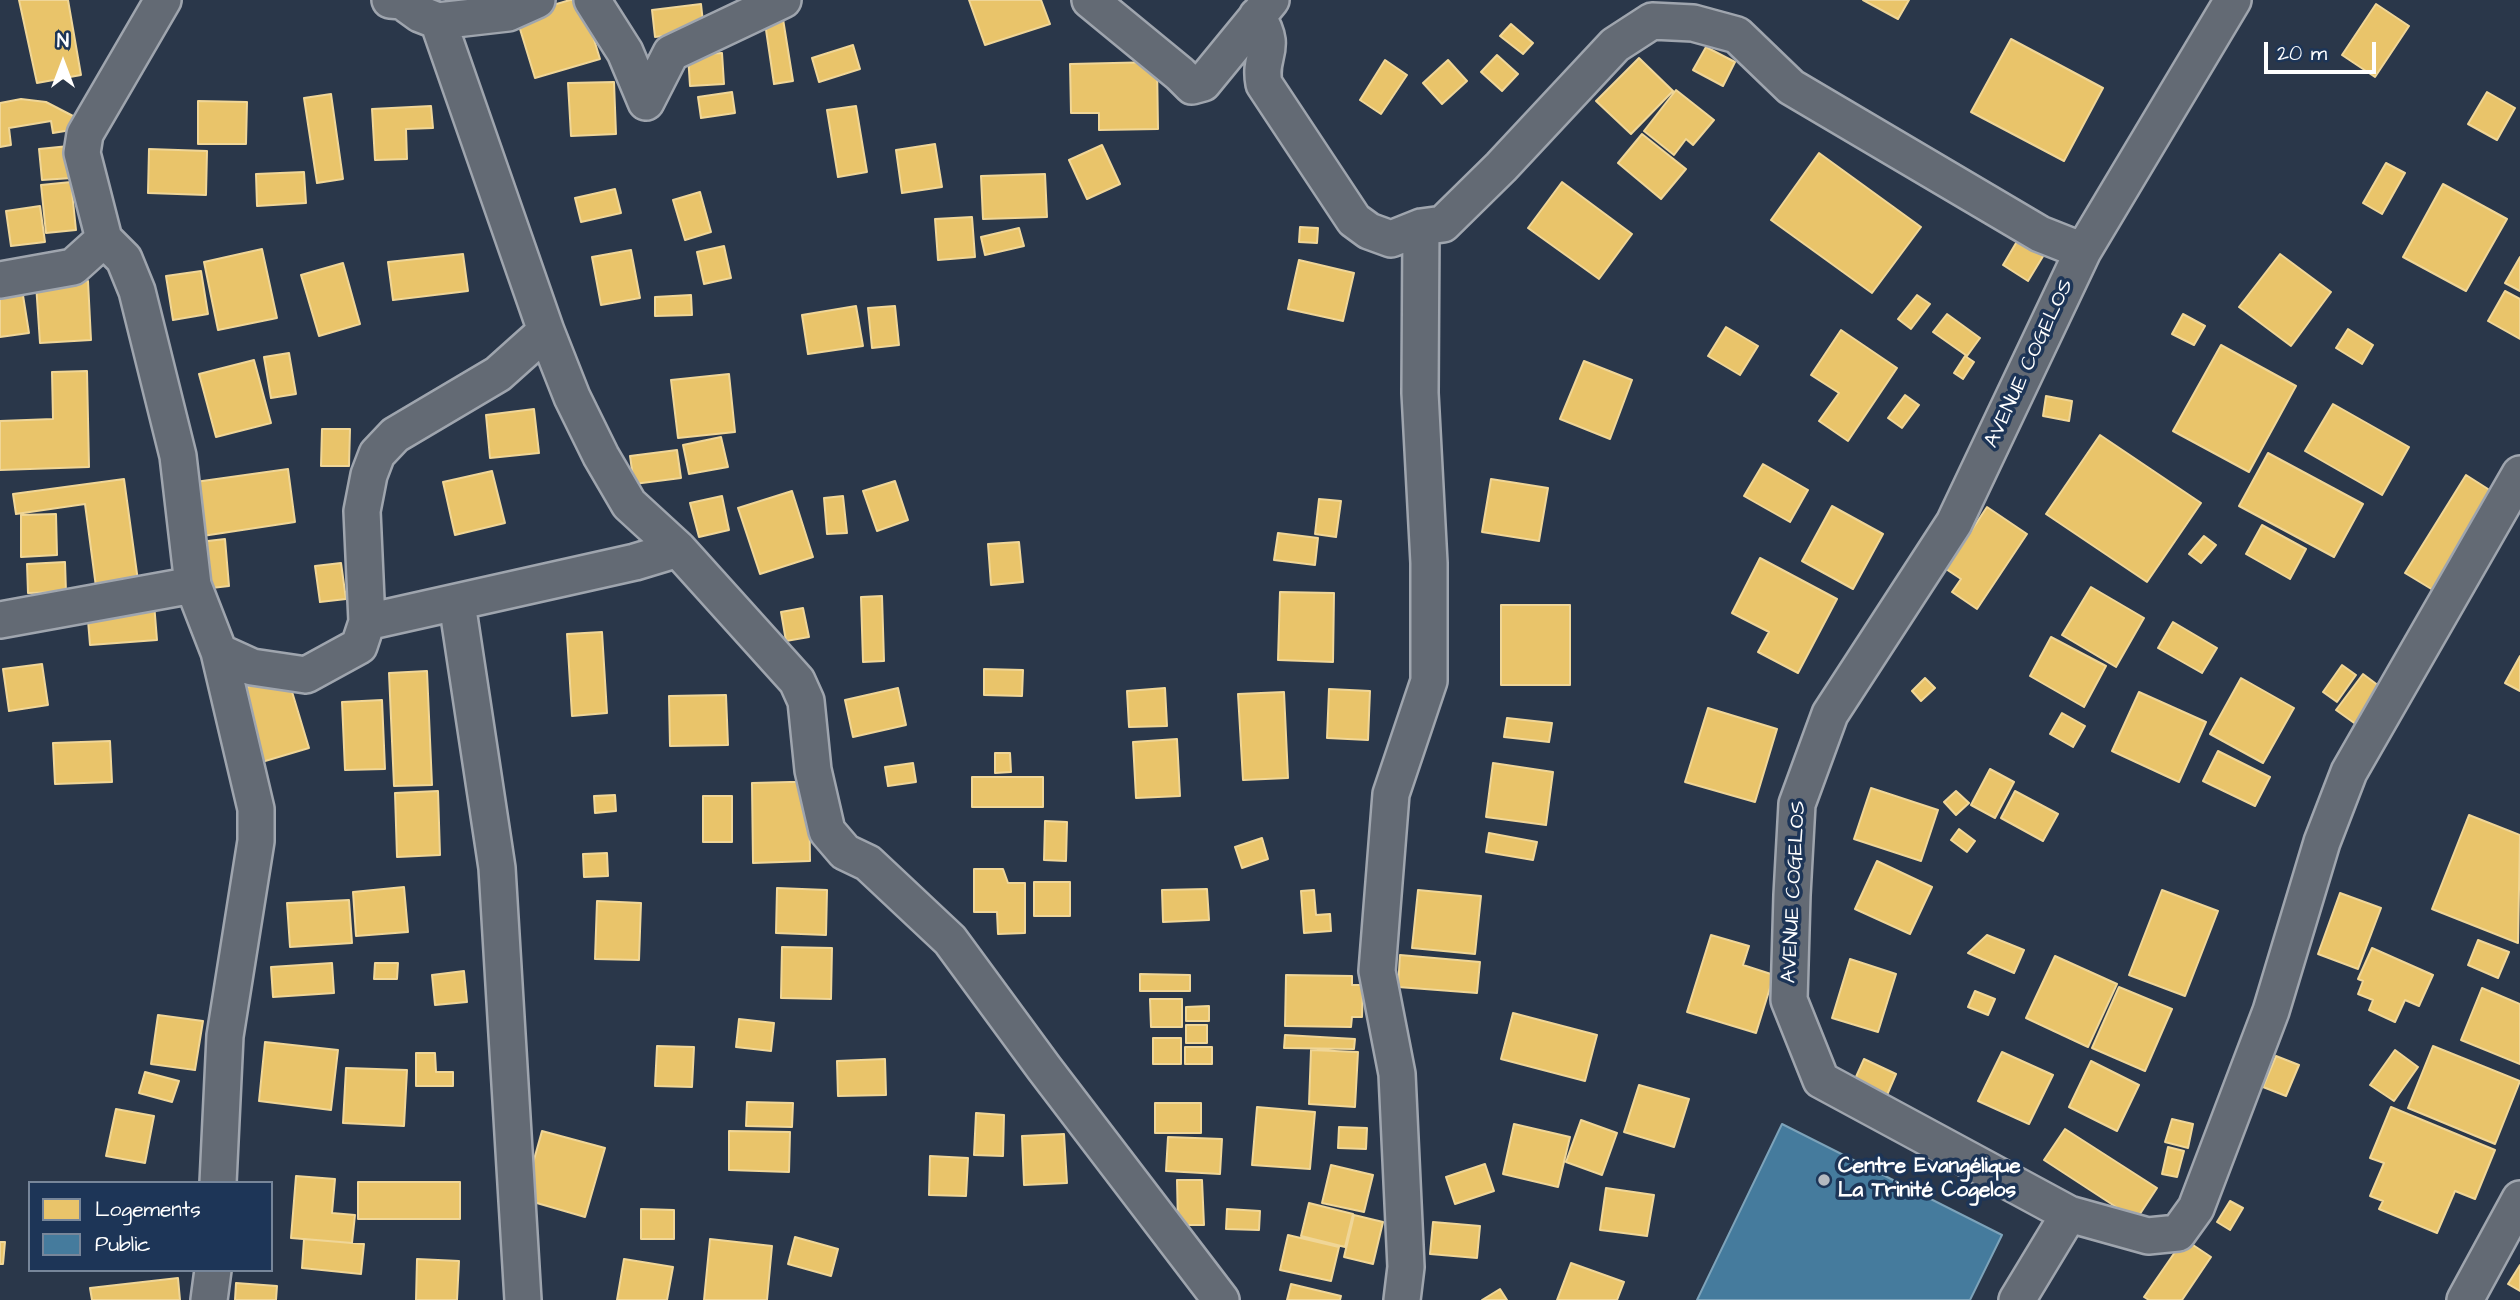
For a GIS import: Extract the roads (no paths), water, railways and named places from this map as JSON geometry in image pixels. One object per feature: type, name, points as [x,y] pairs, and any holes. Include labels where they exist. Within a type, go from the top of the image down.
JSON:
[{"type":"street","points":[[163,0],[85,134],[82,153],[104,239],[124,258],[140,304],[178,456],[193,585],[219,652],[256,809],[256,841],[225,1036],[218,1181]]},
{"type":"street","points":[[390,0],[402,1],[420,14],[438,21],[508,13],[537,0]]},
{"type":"street","points":[[592,0],[625,52],[646,102],[671,53],[783,0]]},
{"type":"street","points":[[1090,0],[1192,86],[1203,83],[1264,8]]},
{"type":"street","name":"AVENUE COGELOS","points":[[2232,0],[2083,251],[1954,523],[1830,714],[1797,804],[1789,1000],[1821,1080],[2068,1214],[2147,1236],[2178,1233],[2196,1208],[2271,1011],[2322,842],[2349,772],[2520,474]]},
{"type":"street","points":[[1264,8],[1269,42],[1263,74],[1264,84],[1354,220],[1369,231],[1391,239],[1422,227],[1443,223],[1615,45],[1651,21],[1693,23],[1737,35],[1791,87],[2040,234],[2083,251]]},
{"type":"street","points":[[438,21],[546,331],[572,397],[601,456],[629,504],[678,549],[797,681],[806,701],[813,771],[827,831],[845,852],[867,863],[950,940],[1221,1300]]},
{"type":"street","points":[[1402,1300],[1406,1267],[1399,1100],[1397,1074],[1377,971],[1391,794],[1429,681],[1429,563],[1420,393],[1422,227]]},
{"type":"street","points":[[0,280],[73,267],[104,239]]},
{"type":"street","points":[[219,652],[252,667],[306,675],[359,646],[367,622],[362,510],[369,475],[377,454],[395,435],[498,374],[546,331]]},
{"type":"street","points":[[367,622],[635,562],[678,549]]},
{"type":"street","points":[[0,620],[193,585]]},
{"type":"street","points":[[457,603],[497,868],[523,1300]]},
{"type":"street","points":[[2465,1300],[2520,1199]]},
{"type":"street","points":[[2017,1300],[2068,1214]]},
{"type":"street","points":[[209,1300],[213,1272]]},
{"type":"place","name":"Centre Evangélique La Trinité Cogelos","points":[[1824,1180]]}]
